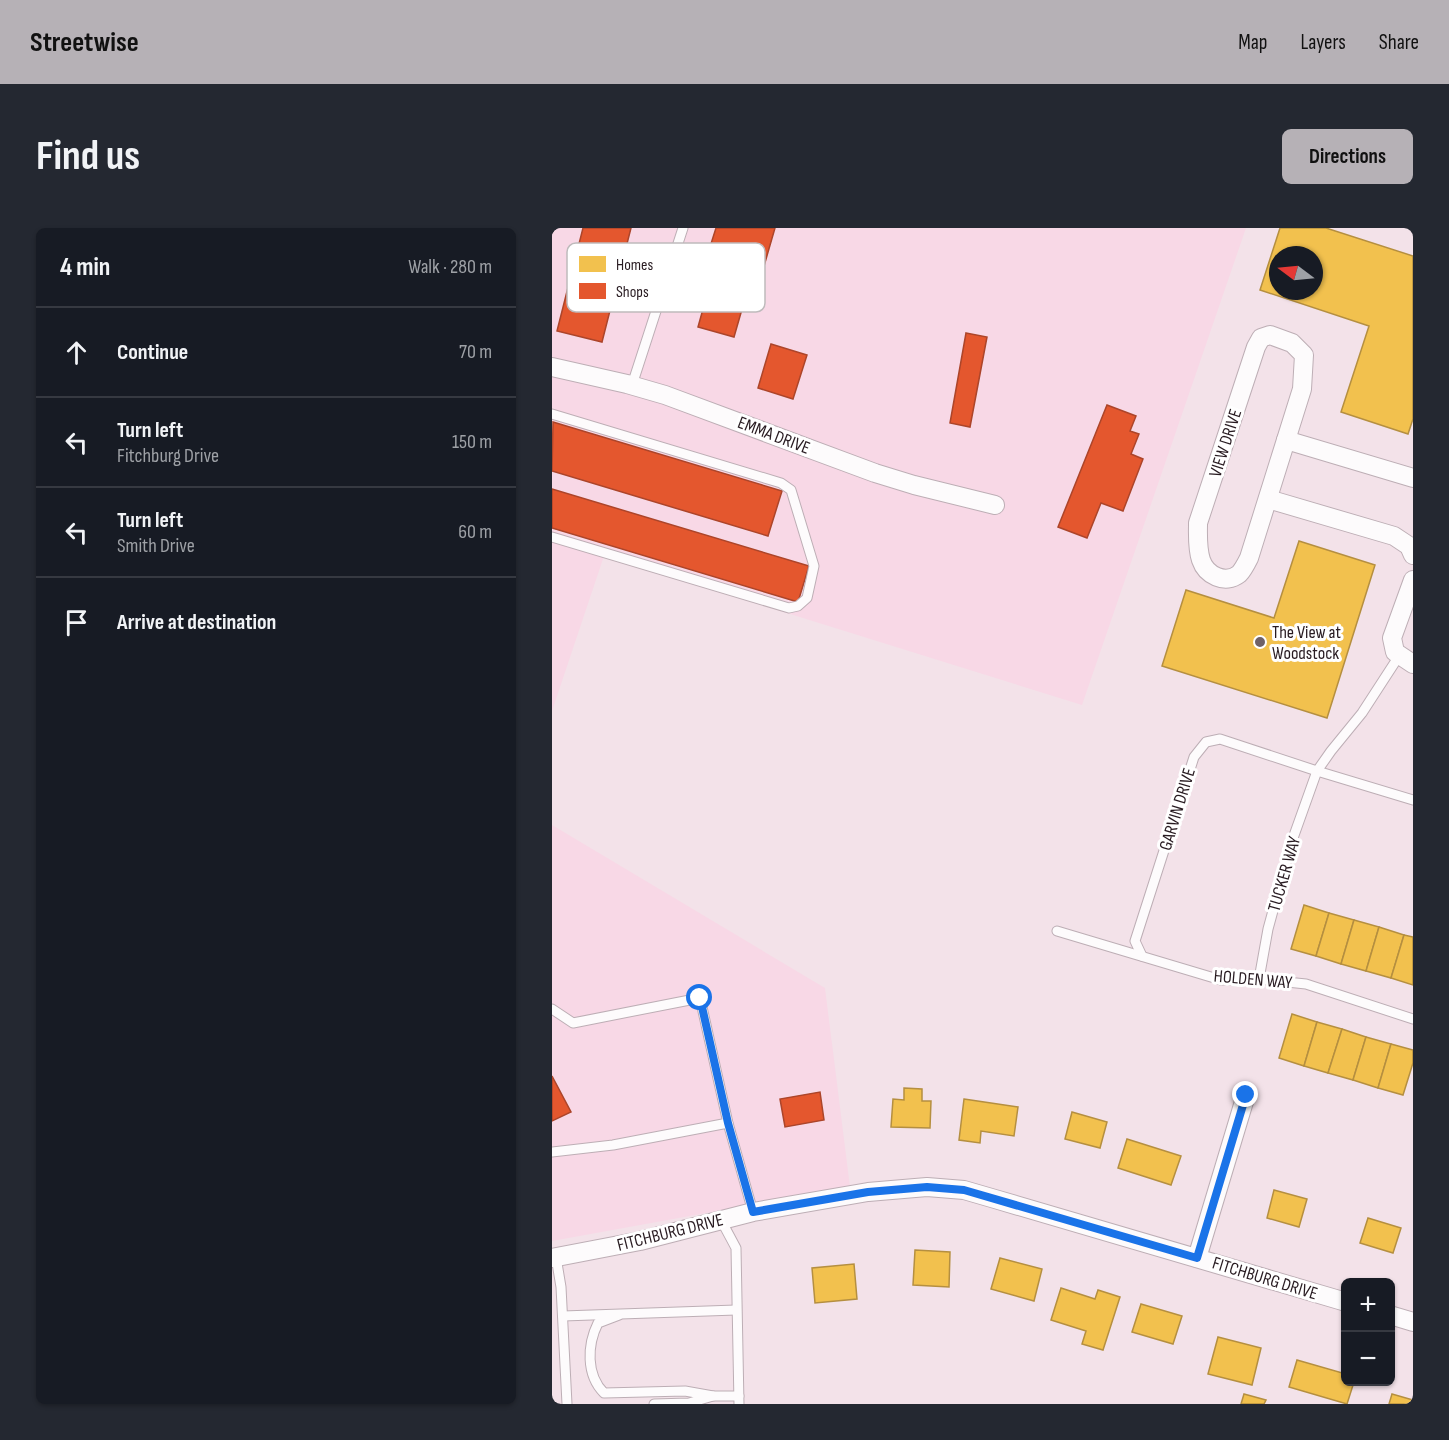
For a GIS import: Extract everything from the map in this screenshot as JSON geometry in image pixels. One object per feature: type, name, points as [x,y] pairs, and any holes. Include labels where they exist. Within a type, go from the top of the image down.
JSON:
[{"type":"street","name":"VIEW DRIVE","points":[[1270,335],[1293,342],[1304,355],[1302,389],[1286,440],[1249,558],[1243,570],[1237,576],[1228,579],[1209,573],[1201,562],[1197,545],[1198,523],[1256,347],[1261,338],[1270,335]]},
{"type":"street","name":"EMMA DRIVE","points":[[554,370],[632,385],[683,401],[875,473],[995,505]]},
{"type":"street","points":[[1286,440],[1413,478]]},
{"type":"street","points":[[1268,499],[1394,536],[1409,546],[1413,555]]},
{"type":"street","points":[[1406,660],[1395,652],[1392,638],[1413,580]]},
{"type":"street","points":[[1197,1258],[1246,1095]]},
{"type":"street","name":"FITCHBURG DRIVE","points":[[554,1258],[640,1241],[753,1212],[868,1192],[927,1187],[964,1190],[1341,1301]]},
{"type":"street","points":[[1395,1317],[1413,1322]]},
{"type":"lane","points":[[678,243],[683,228]]},
{"type":"lane","points":[[632,385],[656,312]]},
{"type":"lane","points":[[552,414],[782,483],[791,490],[814,566],[807,598],[798,606],[789,608],[552,537]]},
{"type":"lane","name":"TUCKER WAY","points":[[1259,979],[1268,928],[1292,841],[1317,771],[1406,660]]},
{"type":"lane","name":"GARVIN DRIVE","points":[[1142,956],[1135,941],[1194,757],[1206,742],[1220,739],[1413,800]]},
{"type":"lane","name":"HOLDEN WAY","points":[[1057,931],[1221,980],[1259,979],[1306,984],[1413,1019]]},
{"type":"lane","points":[[552,1009],[573,1023],[700,998],[728,1123],[753,1212]]},
{"type":"lane","points":[[552,1152],[612,1145],[728,1123]]},
{"type":"lane","points":[[619,1315],[598,1323],[591,1336],[590,1363],[596,1384],[604,1393],[685,1391],[739,1400],[736,1248],[721,1220]]},
{"type":"lane","points":[[554,1258],[562,1316],[567,1404]]},
{"type":"lane","points":[[562,1316],[736,1310]]},
{"type":"lane","points":[[654,1404],[689,1403],[713,1396]]},
{"type":"shaded area","points":[[552,228],[1246,228],[1082,705],[604,556],[552,711]]},
{"type":"shaded area","points":[[552,825],[825,988],[850,1187],[552,1241]]},
{"type":"building: Homes","points":[[1280,228],[1326,228],[1413,256],[1413,419],[1408,434],[1341,412],[1369,326],[1290,300],[1323,300],[1323,246],[1274,246]]},
{"type":"building: Homes","points":[[1269,262],[1269,293],[1260,290]]},
{"type":"building: Homes","name":"The View at Woodstock","points":[[1299,541],[1375,565],[1327,718],[1162,666],[1186,590],[1274,618]]},
{"type":"building: Homes","points":[[1304,905],[1329,913],[1316,956],[1291,949]]},
{"type":"building: Homes","points":[[1329,913],[1354,920],[1341,964],[1316,956]]},
{"type":"building: Homes","points":[[1354,920],[1379,927],[1366,971],[1341,964]]},
{"type":"building: Homes","points":[[1379,927],[1404,935],[1391,978],[1366,971]]},
{"type":"building: Homes","points":[[1404,935],[1413,937],[1413,985],[1391,978]]},
{"type":"building: Homes","points":[[1292,1014],[1317,1022],[1304,1066],[1279,1058]]},
{"type":"building: Homes","points":[[1317,1022],[1342,1029],[1328,1073],[1304,1066]]},
{"type":"building: Homes","points":[[1342,1029],[1366,1037],[1353,1080],[1328,1073]]},
{"type":"building: Homes","points":[[1366,1037],[1391,1044],[1378,1088],[1353,1080]]},
{"type":"building: Homes","points":[[1391,1044],[1413,1050],[1413,1063],[1403,1095],[1378,1088]]},
{"type":"building: Homes","points":[[904,1088],[922,1089],[922,1101],[931,1101],[930,1128],[891,1127],[893,1099],[904,1100]]},
{"type":"building: Homes","points":[[964,1099],[1018,1107],[1014,1136],[981,1131],[980,1143],[959,1140]]},
{"type":"building: Homes","points":[[1072,1112],[1107,1122],[1100,1148],[1065,1139]]},
{"type":"building: Homes","points":[[1127,1139],[1181,1156],[1171,1185],[1118,1168]]},
{"type":"building: Homes","points":[[1274,1190],[1307,1199],[1299,1227],[1267,1218]]},
{"type":"building: Homes","points":[[1368,1218],[1401,1228],[1393,1253],[1360,1243]]},
{"type":"building: Homes","points":[[915,1250],[950,1252],[949,1287],[913,1285]]},
{"type":"building: Homes","points":[[1000,1258],[1042,1269],[1034,1301],[991,1289]]},
{"type":"building: Homes","points":[[854,1264],[857,1299],[815,1303],[812,1268]]},
{"type":"building: Homes","points":[[1061,1288],[1095,1299],[1098,1290],[1120,1297],[1103,1350],[1082,1344],[1086,1331],[1051,1320]]},
{"type":"building: Homes","points":[[1141,1304],[1182,1316],[1173,1344],[1132,1332]]},
{"type":"building: Homes","points":[[1218,1337],[1261,1348],[1252,1385],[1208,1374]]},
{"type":"building: Homes","points":[[1297,1360],[1341,1373],[1341,1386],[1353,1386],[1347,1404],[1289,1387]]},
{"type":"building: Homes","points":[[1244,1394],[1266,1400],[1264,1404],[1241,1404]]},
{"type":"building: Homes","points":[[1392,1394],[1413,1400],[1413,1404],[1389,1404]]},
{"type":"building: Shops","points":[[583,228],[631,228],[627,243],[579,243]]},
{"type":"building: Shops","points":[[716,228],[775,228],[765,263],[765,243],[711,243]]},
{"type":"building: Shops","points":[[567,291],[567,312],[610,312],[602,342],[557,331]]},
{"type":"building: Shops","points":[[702,312],[741,312],[734,337],[698,327]]},
{"type":"building: Shops","points":[[966,333],[987,337],[970,427],[950,423]]},
{"type":"building: Shops","points":[[771,344],[807,355],[793,399],[758,388]]},
{"type":"building: Shops","points":[[1107,405],[1136,416],[1130,431],[1139,434],[1131,454],[1143,459],[1123,511],[1101,503],[1087,538],[1058,527]]},
{"type":"building: Shops","points":[[553,422],[782,491],[768,536],[552,471]]},
{"type":"building: Shops","points":[[552,489],[809,566],[798,602],[552,528]]},
{"type":"building: Shops","points":[[552,1076],[571,1112],[552,1121]]},
{"type":"building: Shops","points":[[820,1092],[824,1120],[785,1127],[780,1099]]},
{"type":"place","name":"The View at Woodstock","points":[[1260,642]]},
{"type":"route","points":[[700,998],[728,1123],[753,1212],[868,1192],[927,1187],[964,1190],[1197,1258],[1246,1095]]}]
